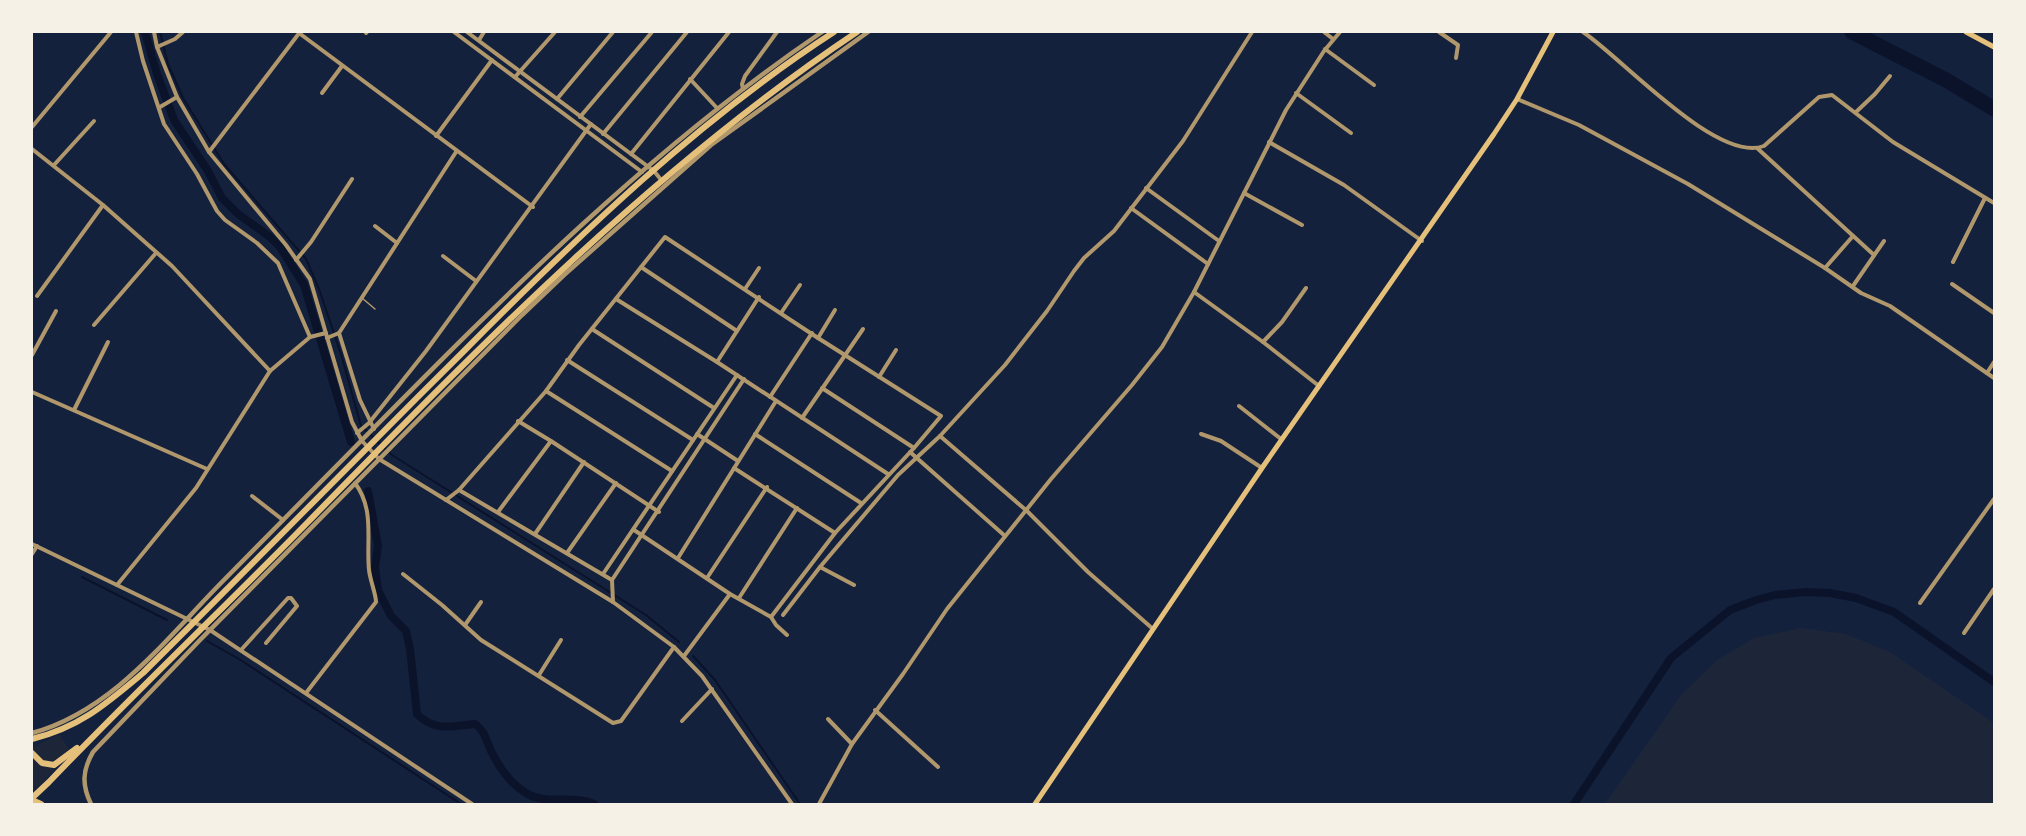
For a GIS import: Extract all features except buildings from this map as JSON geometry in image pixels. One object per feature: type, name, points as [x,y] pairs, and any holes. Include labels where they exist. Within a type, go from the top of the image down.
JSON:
[{"type":"highway","points":[[32,743],[81,721],[100,709],[143,673],[461,354],[484,325],[579,234],[719,116],[834,32]]},
{"type":"highway","points":[[41,804],[32,799],[88,741],[376,452],[562,273],[646,199],[662,181],[729,124],[857,32]]},
{"type":"highway","points":[[458,346],[461,354]]},
{"type":"highway","points":[[220,584],[226,589]]},
{"type":"highway","points":[[32,753],[42,763],[54,765],[88,741]]},
{"type":"main road","points":[[1035,804],[1281,440],[1422,241],[1517,99],[1553,32]]},
{"type":"main road","points":[[1966,32],[1995,47]]},
{"type":"street","points":[[32,127],[111,32]]},
{"type":"street","points":[[136,32],[164,124],[197,174],[217,211],[278,263],[312,337]]},
{"type":"street","points":[[154,32],[177,97],[210,151],[286,245],[310,279],[345,405],[357,433],[379,459],[613,599],[674,647],[712,689],[792,804]]},
{"type":"street","points":[[158,47],[175,39],[183,32]]},
{"type":"street","points":[[210,151],[300,32],[456,152],[532,207]]},
{"type":"street","points":[[454,32],[642,172]]},
{"type":"street","points":[[467,32],[654,171],[662,181]]},
{"type":"street","points":[[479,40],[484,32]]},
{"type":"street","points":[[515,77],[555,32]]},
{"type":"street","points":[[556,99],[613,32]]},
{"type":"street","points":[[580,117],[652,32]]},
{"type":"street","points":[[603,134],[687,32]]},
{"type":"street","points":[[631,154],[729,32]]},
{"type":"street","points":[[743,90],[742,84],[745,76],[777,32]]},
{"type":"street","points":[[579,234],[647,166],[717,108],[822,32]]},
{"type":"street","points":[[646,199],[720,139],[868,32]]},
{"type":"street","points":[[783,615],[820,567],[898,475],[940,436],[1005,365],[1084,258],[1113,231],[1183,141],[1252,32]]},
{"type":"street","points":[[1324,32],[1333,39]]},
{"type":"street","points":[[819,804],[852,744],[947,609],[1027,512],[1051,479],[1158,352],[1194,292],[1296,93],[1325,49],[1340,32]]},
{"type":"street","points":[[1439,32],[1459,46],[1456,58]]},
{"type":"street","points":[[1583,32],[1679,114],[1728,142],[1757,148],[1874,255]]},
{"type":"street","points":[[1325,49],[1374,85]]},
{"type":"street","points":[[436,136],[492,60]]},
{"type":"street","points":[[322,93],[342,66]]},
{"type":"street","points":[[1856,112],[1890,76]]},
{"type":"street","points":[[690,79],[717,108]]},
{"type":"street","points":[[1296,93],[1351,133]]},
{"type":"street","points":[[1757,148],[1768,142],[1819,97],[1832,95],[1893,142],[1995,203]]},
{"type":"street","points":[[160,108],[177,97]]},
{"type":"street","points":[[1517,99],[1579,125],[1688,184],[1862,292],[1890,306],[1995,378]]},
{"type":"street","points":[[54,165],[94,121]]},
{"type":"street","points":[[357,433],[368,424],[426,351],[591,124]]},
{"type":"street","points":[[1269,142],[1344,185],[1422,241]]},
{"type":"street","points":[[32,149],[54,165],[172,266],[270,371]]},
{"type":"street","points":[[338,334],[456,152]]},
{"type":"street","points":[[296,260],[352,179]]},
{"type":"street","points":[[1146,188],[1219,241]]},
{"type":"street","points":[[1244,193],[1302,225]]},
{"type":"street","points":[[1953,262],[1985,198]]},
{"type":"street","points":[[36,296],[103,206]]},
{"type":"street","points":[[1131,208],[1208,264]]},
{"type":"street","points":[[375,226],[397,243]]},
{"type":"street","points":[[1826,268],[1853,236]]},
{"type":"street","points":[[448,499],[458,491],[546,391],[567,360],[665,237],[845,356],[941,416],[835,533],[771,617]]},
{"type":"street","points":[[1853,286],[1884,240]]},
{"type":"street","points":[[94,325],[156,253]]},
{"type":"street","points":[[443,256],[477,281]]},
{"type":"street","points":[[641,267],[737,331]]},
{"type":"street","points":[[745,289],[759,268]]},
{"type":"street","points":[[1952,284],[1995,313]]},
{"type":"street","points":[[781,313],[800,285]]},
{"type":"street","points":[[1263,342],[1282,322],[1306,288]]},
{"type":"street","points":[[1194,292],[1319,386]]},
{"type":"street","points":[[717,362],[759,297]]},
{"type":"street","points":[[616,299],[888,474]]},
{"type":"street","points":[[818,338],[835,310]]},
{"type":"street","points":[[32,355],[56,311]]},
{"type":"street","points":[[32,733],[71,719],[101,700],[136,671],[373,430],[458,346],[484,325]]},
{"type":"street","points":[[592,329],[714,408]]},
{"type":"street","points":[[802,418],[863,329]]},
{"type":"street","points":[[770,397],[812,333]]},
{"type":"street","points":[[117,585],[183,505],[270,371],[312,337],[338,334]]},
{"type":"street","points":[[338,334],[368,424],[373,430]]},
{"type":"street","points":[[74,410],[108,342]]},
{"type":"street","points":[[92,804],[84,788],[84,770],[93,752],[200,640],[385,454],[489,344]]},
{"type":"street","points":[[879,376],[896,350]]},
{"type":"street","points":[[567,360],[693,440]]},
{"type":"street","points":[[1987,373],[1995,362]]},
{"type":"street","points":[[603,574],[737,375]]},
{"type":"street","points":[[613,599],[613,583],[744,380]]},
{"type":"street","points":[[822,388],[912,450],[917,459],[1005,536]]},
{"type":"street","points":[[546,391],[672,471]]},
{"type":"street","points":[[32,392],[207,469]]},
{"type":"street","points":[[678,558],[776,401]]},
{"type":"street","points":[[1239,406],[1281,440]]},
{"type":"street","points":[[518,421],[659,512]]},
{"type":"street","points":[[697,434],[738,461]]},
{"type":"street","points":[[755,434],[861,503]]},
{"type":"street","points":[[1201,434],[1221,441],[1262,468]]},
{"type":"street","points":[[940,436],[1027,512],[1088,572],[1154,629]]},
{"type":"street","points":[[498,513],[551,441]]},
{"type":"street","points":[[535,534],[584,462]]},
{"type":"street","points":[[734,468],[767,487],[835,533]]},
{"type":"street","points":[[306,693],[376,602],[369,571],[369,526],[366,503],[355,483]]},
{"type":"street","points":[[567,553],[616,483]]},
{"type":"street","points":[[707,578],[767,487]]},
{"type":"street","points":[[458,491],[603,574],[613,583]]},
{"type":"street","points":[[252,496],[283,520]]},
{"type":"street","points":[[1920,603],[1995,499]]},
{"type":"street","points":[[739,598],[797,508]]},
{"type":"street","points":[[634,530],[730,594],[771,617],[787,635]]},
{"type":"street","points":[[32,544],[209,631],[472,804]]},
{"type":"street","points":[[32,554],[37,546]]},
{"type":"street","points":[[820,567],[854,585]]},
{"type":"street","points":[[403,574],[481,640],[610,722],[621,721],[674,647]]},
{"type":"street","points":[[1964,633],[1995,589]]},
{"type":"street","points":[[684,656],[730,594]]},
{"type":"street","points":[[241,650],[288,598],[291,598],[297,606],[266,643]]},
{"type":"street","points":[[465,625],[481,602]]},
{"type":"street","points":[[539,675],[561,640]]},
{"type":"street","points":[[682,721],[712,689]]},
{"type":"street","points":[[875,710],[938,767]]},
{"type":"street","points":[[828,719],[852,744]]},
{"type":"lane","points":[[361,297],[375,309]]},
{"type":"shaded area","points":[[1801,628],[1846,634],[1890,652],[1994,723],[1994,804],[1605,804],[1681,695],[1717,660],[1754,638]]},
{"type":"shaded area","points":[[59,734],[71,752],[32,791],[32,748]]},
{"type":"waterway","points":[[145,32],[174,120],[208,171],[222,198],[238,214],[280,247],[304,285],[351,442]]},
{"type":"waterway","points":[[160,32],[168,64],[183,98],[224,164],[306,259],[319,289],[341,354],[361,426],[392,455],[646,615],[679,642]]},
{"type":"waterway","points":[[1852,32],[1946,80],[1994,109]]},
{"type":"waterway","points":[[368,491],[378,546],[375,567],[378,590],[391,616],[406,631],[417,714],[437,726],[475,724],[483,733],[491,751],[510,780],[526,793],[542,799],[577,800],[594,804]]},
{"type":"waterway","points":[[82,577],[167,620]]},
{"type":"waterway","points":[[1574,804],[1671,658],[1730,610],[1756,600],[1775,595],[1806,592],[1830,593],[1856,598],[1894,612],[1994,682]]},
{"type":"waterway","points":[[207,641],[239,659],[461,804]]},
{"type":"waterway","points":[[693,656],[715,680],[800,804]]}]
